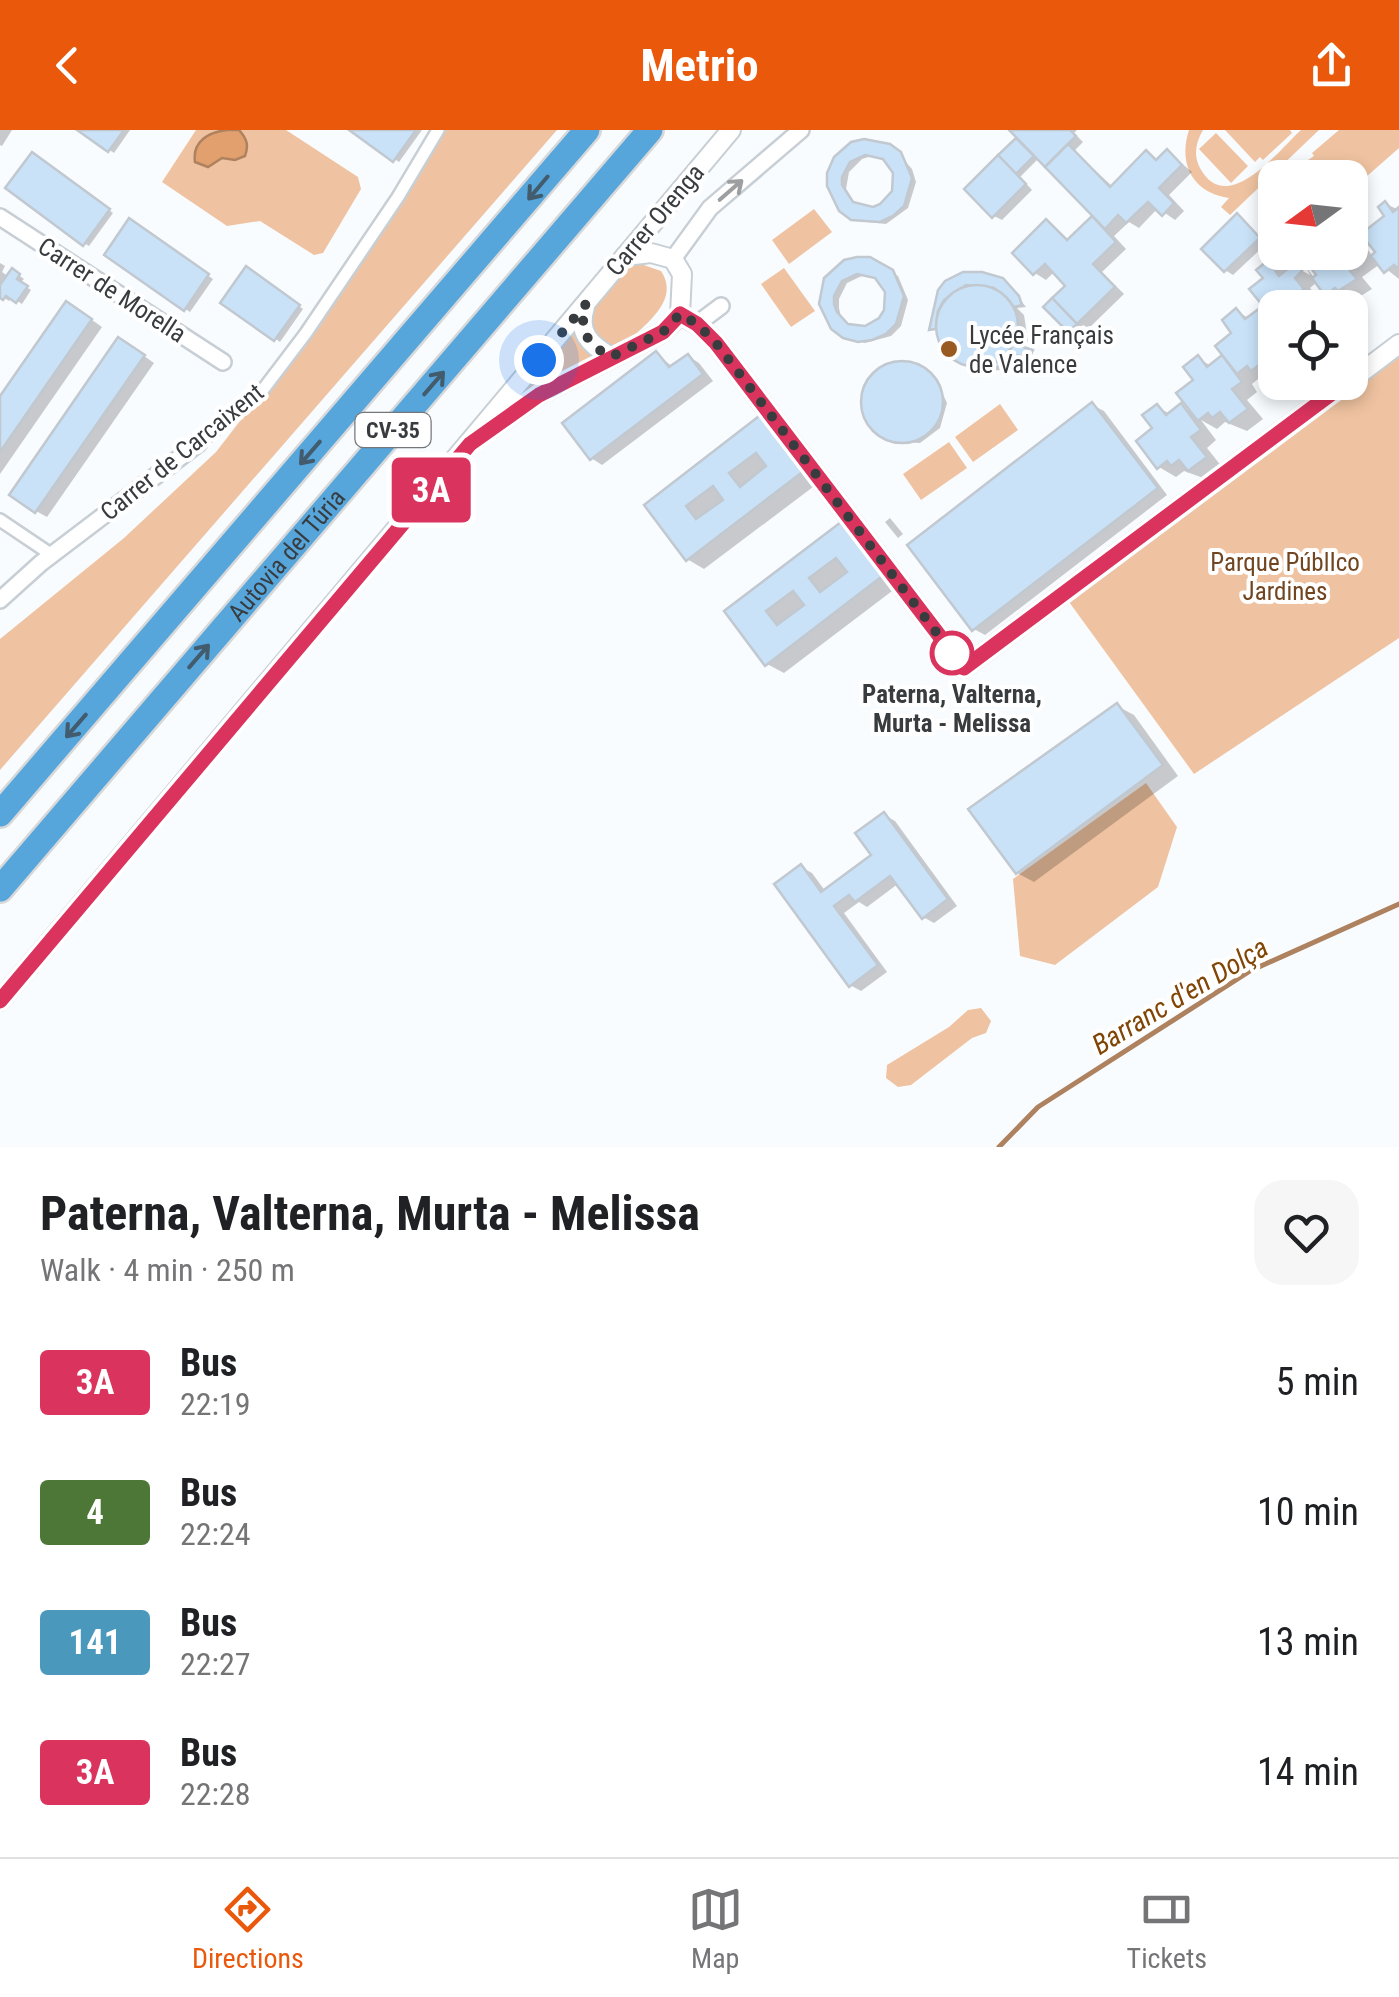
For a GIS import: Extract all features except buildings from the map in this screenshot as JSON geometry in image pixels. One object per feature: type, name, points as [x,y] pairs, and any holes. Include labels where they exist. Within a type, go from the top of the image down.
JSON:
[{"type":"highway","name":"Autovia del Túria","points":[[0,814],[588,130]]},
{"type":"highway","name":"Autovia del Túria","points":[[0,889],[650,130]]},
{"type":"street","name":"Carrer de Carcaixent","points":[[0,600],[262,391],[368,242],[438,130]]},
{"type":"street","name":"Carrer Orenga","points":[[470,444],[731,130]]},
{"type":"street","name":"Carrer Orenga","points":[[673,259],[710,208],[801,130]]},
{"type":"street","name":"Carrer de Morella","points":[[0,217],[224,362]]},
{"type":"street","points":[[625,256],[651,253],[673,259],[682,274],[689,319],[716,343],[964,668],[1325,400]]},
{"type":"street","points":[[586,304],[581,321],[584,335],[611,357]]},
{"type":"street","points":[[0,1001],[470,444],[539,395],[722,306]]},
{"type":"street","points":[[1368,368],[1399,344]]},
{"type":"street","points":[[0,520],[52,555]]},
{"type":"green space","points":[[196,130],[286,130],[358,177],[361,189],[323,253],[314,255],[260,221],[227,226],[162,182]]},
{"type":"green space","points":[[434,130],[557,130],[0,770],[0,639],[124,538],[216,452],[284,364]]},
{"type":"green space","points":[[1189,130],[1203,130],[1197,158],[1211,182],[1224,186],[1238,183],[1258,170],[1258,188],[1230,215],[1221,207],[1229,198],[1206,190],[1191,174],[1186,142]]},
{"type":"green space","points":[[1225,130],[1290,130],[1292,133],[1263,160],[1260,157],[1255,162]]},
{"type":"green space","points":[[1301,130],[1319,130],[1288,160],[1270,160]]},
{"type":"green space","points":[[1339,130],[1399,130],[1399,148],[1368,175],[1368,160],[1308,160],[1314,156],[1312,153]]},
{"type":"green space","points":[[1216,133],[1248,166],[1231,183],[1199,149]]},
{"type":"green space","points":[[814,209],[832,232],[789,264],[772,240]]},
{"type":"green space","points":[[638,263],[661,271],[666,282],[663,302],[650,321],[624,345],[609,347],[592,334],[588,314],[626,269]]},
{"type":"green space","points":[[784,268],[815,311],[791,327],[761,284]]},
{"type":"green space","points":[[572,333],[593,359],[508,410]]},
{"type":"green space","name":"Parque PúblIco Jardines","points":[[1399,356],[1399,638],[1194,774],[1064,595],[1337,400],[1368,400],[1368,378]]},
{"type":"green space","points":[[1000,404],[1018,430],[973,462],[955,437]]},
{"type":"green space","points":[[949,442],[967,468],[921,500],[903,474]]},
{"type":"green space","points":[[1146,783],[1177,827],[1158,887],[1055,965],[1020,956],[1013,879]]},
{"type":"green space","points":[[981,1008],[991,1021],[986,1033],[972,1038],[911,1085],[898,1087],[886,1078],[887,1065],[949,1027],[968,1010]]},
{"type":"shaded area","points":[[239,130],[244,136],[245,156],[235,160],[222,158],[208,167],[195,162],[196,149],[203,139]]},
{"type":"waterway","name":"Barranc d'en Dolça","points":[[999,1147],[1038,1107],[1250,971],[1399,904]]},
{"type":"bus line","name":"3A","points":[[0,1001],[470,444],[539,395],[663,332],[680,314],[716,343],[964,668],[1323,400]]},
{"type":"place","name":"Lycée Français de Valence","points":[[949,349]]},
{"type":"place","name":"Paterna, Valterna, Murta - Melissa","points":[[952,653]]},
{"type":"route","points":[[539,360],[586,304],[581,321],[584,335],[611,357],[663,332],[680,314],[697,324],[716,343],[952,653]]}]
